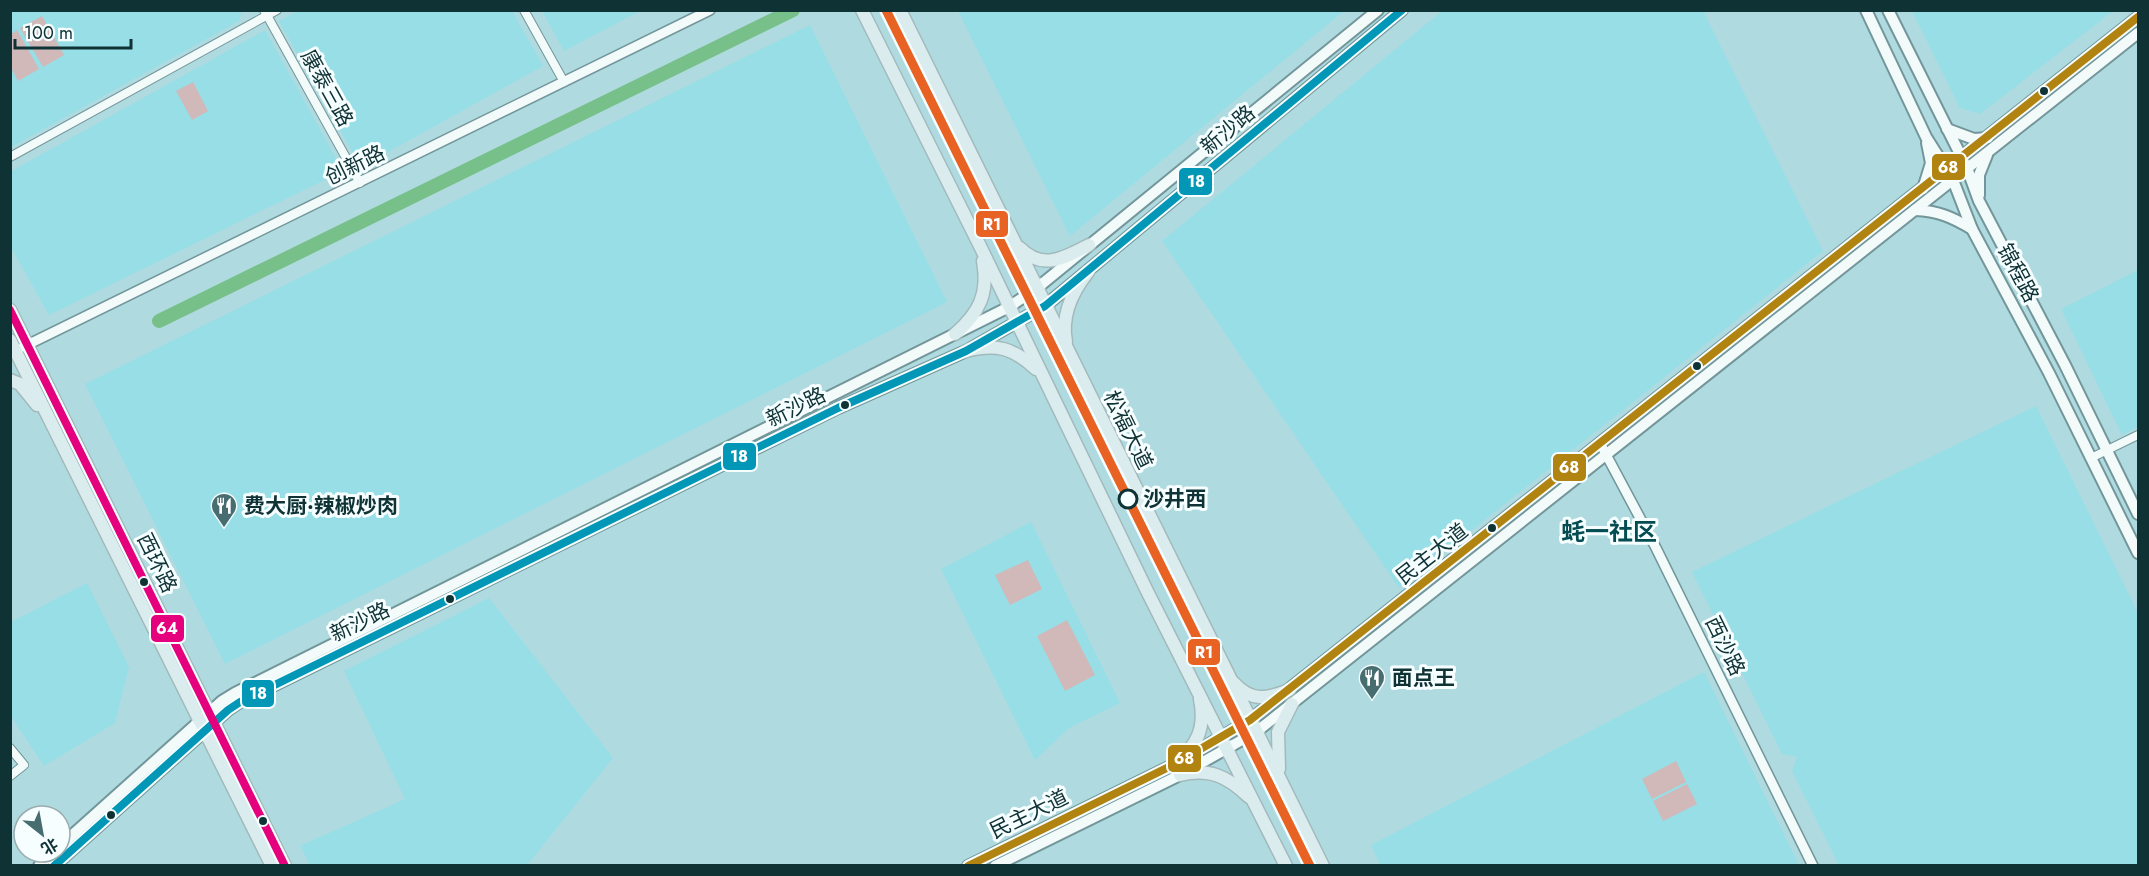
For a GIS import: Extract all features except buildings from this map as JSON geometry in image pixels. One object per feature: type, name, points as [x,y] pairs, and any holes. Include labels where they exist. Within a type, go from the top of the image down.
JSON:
[{"type":"main road","points":[[862,10],[981,248],[1147,591],[1286,866]]},
{"type":"main road","name":"松福大道","points":[[900,10],[1323,866]]},
{"type":"main road","name":"新沙路","points":[[54,866],[235,693],[1009,307],[1037,288],[1378,10]]},
{"type":"main road","name":"新沙路","points":[[72,836],[208,721],[240,702],[838,408],[966,351],[1046,306],[1402,10]]},
{"type":"main road","name":"锦程路","points":[[1866,10],[1926,137],[1951,175],[1972,229],[2139,553]]},
{"type":"main road","name":"锦程路","points":[[1888,10],[1964,163],[1978,201],[2139,514]]},
{"type":"main road","name":"民主大道","points":[[968,866],[1178,769],[1228,749],[1256,732],[1915,210],[1988,138],[2139,17]]},
{"type":"main road","name":"民主大道","points":[[1964,163],[1989,152],[2139,33]]},
{"type":"main road","points":[[1947,129],[1974,139],[1988,138]]},
{"type":"main road","points":[[1922,190],[1931,163],[1926,137]]},
{"type":"main road","points":[[1978,201],[1979,175],[1989,152]]},
{"type":"main road","name":"民主大道","points":[[995,866],[1178,769],[1250,720],[1922,190],[1951,175]]},
{"type":"main road","points":[[1915,210],[1936,211],[1951,216],[1972,229]]},
{"type":"main road","points":[[1012,238],[1029,256],[1042,262],[1063,258],[1089,245]]},
{"type":"main road","points":[[955,334],[975,314],[985,296],[986,283],[981,248]]},
{"type":"main road","points":[[1070,355],[1065,337],[1067,313],[1077,285],[1088,272]]},
{"type":"main road","name":"西环路","points":[[10,310],[208,721],[272,866]]},
{"type":"main road","points":[[966,351],[985,346],[999,347],[1019,356],[1040,373]]},
{"type":"main road","name":"西环路","points":[[12,350],[44,406],[285,866]]},
{"type":"main road","points":[[10,380],[20,384],[36,405],[44,406]]},
{"type":"main road","points":[[1227,674],[1246,694],[1257,698],[1271,697],[1289,690]]},
{"type":"main road","points":[[1197,686],[1201,706],[1201,730],[1178,769],[1219,774],[1232,782],[1254,802]]},
{"type":"main road","points":[[1282,785],[1276,743],[1278,732],[1292,704]]},
{"type":"street","points":[[10,157],[265,13],[277,10]]},
{"type":"street","points":[[525,10],[564,82]]},
{"type":"street","name":"创新路","points":[[12,350],[28,345],[710,10]]},
{"type":"street","name":"康泰三路","points":[[265,13],[360,183]]},
{"type":"street","points":[[2091,458],[2139,435]]},
{"type":"street","name":"西沙路","points":[[1601,445],[1656,548],[1813,866]]},
{"type":"street","points":[[10,748],[24,765],[10,776]]},
{"type":"shaded area","points":[[11,11],[242,11],[239,21],[11,147]]},
{"type":"shaded area","points":[[298,11],[512,11],[543,66],[361,167],[279,21]]},
{"type":"shaded area","points":[[542,11],[640,11],[564,51]]},
{"type":"shaded area","points":[[958,11],[1344,11],[1070,236]]},
{"type":"shaded area","points":[[1442,11],[1703,11],[1823,251],[1399,588],[1162,241]]},
{"type":"shaded area","points":[[1912,11],[2113,11],[1980,114],[1960,108]]},
{"type":"shaded area","points":[[42,16],[64,55],[43,67],[20,28]]},
{"type":"shaded area","points":[[810,25],[947,302],[225,664],[85,384]]},
{"type":"shaded area","points":[[17,30],[39,69],[18,81],[11,68],[11,34]]},
{"type":"shaded area","points":[[265,30],[343,171],[49,315],[11,247],[10,172]]},
{"type":"shaded area","points":[[193,82],[208,111],[192,120],[176,91]]},
{"type":"shaded area","points":[[2138,270],[2138,427],[2122,435],[2061,309]]},
{"type":"shaded area","points":[[2036,406],[2138,613],[2138,865],[1839,865],[1792,771],[1797,757],[1782,754],[1692,572]]},
{"type":"shaded area","points":[[1031,522],[1120,703],[1069,728],[1035,760],[941,569]]},
{"type":"shaded area","points":[[1028,560],[1042,589],[1010,605],[995,575]]},
{"type":"shaded area","points":[[87,583],[129,667],[115,723],[44,766],[11,716],[11,622]]},
{"type":"shaded area","points":[[489,598],[613,758],[527,865],[310,865],[300,846],[405,799],[344,671]]},
{"type":"shaded area","points":[[1067,620],[1095,675],[1065,691],[1037,636]]},
{"type":"shaded area","points":[[1704,672],[1799,865],[1381,866],[1371,845]]},
{"type":"shaded area","points":[[1676,761],[1686,782],[1652,799],[1642,779]]},
{"type":"shaded area","points":[[1687,784],[1697,804],[1663,821],[1653,801]]},
{"type":"waterway","points":[[159,321],[793,10]]},
{"type":"transit line","name":"R1","points":[[886,10],[1310,866]]},
{"type":"transit line","name":"18","points":[[54,866],[228,710],[240,702],[838,408],[966,351],[1045,306],[1402,10]]},
{"type":"transit line","name":"68","points":[[968,866],[1175,764],[1250,720],[2138,17]]},
{"type":"transit line","name":"64","points":[[10,310],[285,866]]},
{"type":"place","name":"沙井西","points":[[1128,499]]},
{"type":"place","name":"费大厨·辣椒炒肉","points":[[224,529]]},
{"type":"place","name":"面点王","points":[[1372,701]]},
{"type":"district","name":"蚝一社区","points":[[1609,532]]}]
